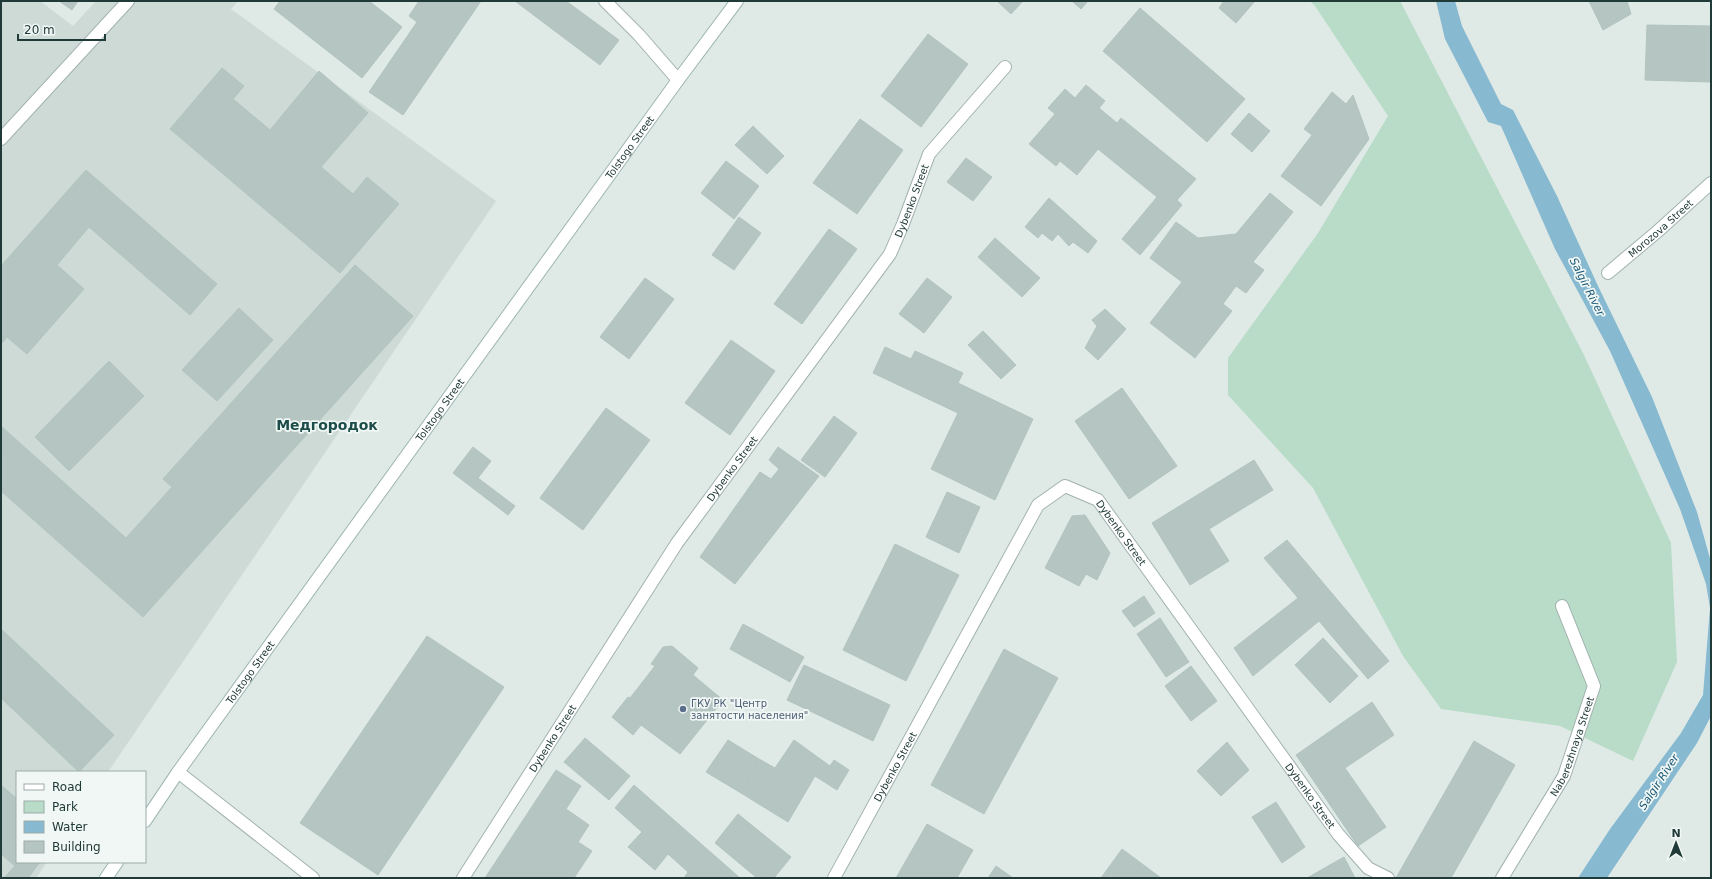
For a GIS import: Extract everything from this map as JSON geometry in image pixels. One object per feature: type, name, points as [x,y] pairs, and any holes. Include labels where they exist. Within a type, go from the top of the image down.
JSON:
[{"type":"street","points":[[1,140],[128,1]]},
{"type":"street","points":[[605,1],[678,80]]},
{"type":"street","name":"Tolstogo Street","points":[[146,820],[178,772],[678,80],[737,1]]},
{"type":"street","name":"Dybenko Street","points":[[463,878],[677,543],[890,254],[903,224],[929,154],[1005,67]]},
{"type":"street","name":"Morozova Street","points":[[1608,273],[1658,231],[1711,182]]},
{"type":"street","name":"Dybenko Street","points":[[834,878],[1038,504],[1065,486],[1098,500],[1338,834],[1368,868],[1388,878]]},
{"type":"street","name":"Naberezhnaya Street","points":[[1502,878],[1564,776],[1594,686],[1562,606]]},
{"type":"street","points":[[178,772],[313,878]]},
{"type":"street","points":[[106,878],[116,863]]},
{"type":"shaded area","points":[[1,1],[40,1],[73,26],[96,1],[238,1],[231,9],[496,201],[109,771],[16,771],[16,863],[46,863],[36,878],[1,878]]},
{"type":"green space","points":[[1310,1],[1400,1],[1584,355],[1671,543],[1677,662],[1633,761],[1560,726],[1441,709],[1403,656],[1313,488],[1228,395],[1228,358],[1318,233],[1388,116],[1315,6]]},
{"type":"water","name":"Salgir River","points":[[1436,1],[1455,1],[1462,26],[1501,104],[1513,110],[1557,196],[1598,286],[1652,397],[1697,512],[1711,562],[1711,716],[1697,743],[1607,878],[1578,878],[1610,829],[1681,733],[1703,695],[1710,608],[1706,584],[1680,509],[1610,351],[1555,249],[1501,126],[1488,122],[1445,39]]},
{"type":"building","points":[[59,1],[78,1],[72,10]]},
{"type":"building","points":[[280,1],[369,1],[402,27],[362,78],[274,9]]},
{"type":"building","points":[[419,1],[481,1],[403,115],[369,92],[417,22],[409,16]]},
{"type":"building","points":[[515,1],[566,1],[619,40],[600,65]]},
{"type":"building","points":[[997,1],[1023,1],[1011,14]]},
{"type":"building","points":[[1072,1],[1088,1],[1081,9]]},
{"type":"building","points":[[1224,1],[1255,1],[1236,23],[1219,8]]},
{"type":"building","points":[[1589,1],[1627,1],[1631,14],[1603,30]]},
{"type":"building","points":[[1140,8],[1245,99],[1207,142],[1103,51]]},
{"type":"building","points":[[1647,25],[1711,26],[1711,82],[1645,80]]},
{"type":"building","points":[[928,34],[968,64],[921,127],[881,96]]},
{"type":"building","points":[[222,68],[244,86],[233,99],[270,130],[319,71],[368,113],[321,167],[353,194],[367,177],[399,204],[340,273],[170,129]]},
{"type":"building","points":[[1086,85],[1105,101],[1099,108],[1117,123],[1121,118],[1196,179],[1177,200],[1182,205],[1140,255],[1122,239],[1157,197],[1098,149],[1077,175],[1060,161],[1056,166],[1029,144],[1055,114],[1048,108],[1065,89],[1075,98]]},
{"type":"building","points":[[1332,92],[1346,104],[1353,95],[1369,139],[1321,206],[1281,176],[1312,135],[1304,129]]},
{"type":"building","points":[[1249,113],[1270,131],[1252,152],[1231,134]]},
{"type":"building","points":[[860,119],[903,150],[857,214],[813,183]]},
{"type":"building","points":[[753,126],[784,156],[767,174],[735,145]]},
{"type":"building","points":[[966,158],[992,177],[973,201],[947,182]]},
{"type":"building","points":[[726,161],[759,186],[734,219],[701,193]]},
{"type":"building","points":[[86,170],[217,284],[190,315],[89,227],[57,265],[84,289],[27,354],[7,337],[1,344],[1,266]]},
{"type":"building","points":[[1270,193],[1293,212],[1253,262],[1264,270],[1246,293],[1236,286],[1223,304],[1232,311],[1195,358],[1150,323],[1182,282],[1150,258],[1176,222],[1198,238],[1236,234]]},
{"type":"building","points":[[1049,198],[1097,241],[1088,253],[1073,242],[1069,246],[1058,234],[1052,241],[1042,233],[1038,238],[1025,227]]},
{"type":"building","points":[[739,217],[761,233],[734,270],[712,255]]},
{"type":"building","points":[[829,229],[857,249],[802,324],[774,304]]},
{"type":"building","points":[[995,238],[1040,278],[1022,297],[978,257]]},
{"type":"building","points":[[355,265],[413,316],[143,617],[1,491],[2,427],[126,538],[172,487],[163,479]]},
{"type":"building","points":[[645,278],[674,299],[629,359],[600,337]]},
{"type":"building","points":[[927,278],[952,297],[924,333],[899,314]]},
{"type":"building","points":[[239,308],[273,340],[217,401],[182,370]]},
{"type":"building","points":[[1105,309],[1126,329],[1098,360],[1085,348],[1097,326],[1092,320]]},
{"type":"building","points":[[983,331],[1016,365],[1001,379],[968,345]]},
{"type":"building","points":[[731,340],[775,371],[730,435],[685,403]]},
{"type":"building","points":[[885,347],[911,359],[915,351],[963,373],[958,383],[1033,419],[995,500],[931,469],[958,413],[873,373]]},
{"type":"building","points":[[109,361],[144,396],[69,471],[35,437]]},
{"type":"building","points":[[1122,388],[1177,466],[1129,499],[1075,421]]},
{"type":"building","points":[[606,408],[650,440],[583,530],[540,498]]},
{"type":"building","points":[[834,416],[857,433],[825,477],[801,460]]},
{"type":"building","points":[[473,447],[491,461],[478,478],[515,506],[508,515],[453,473]]},
{"type":"building","points":[[778,447],[819,476],[735,584],[700,557],[760,472],[771,479],[779,469],[769,460]]},
{"type":"building","points":[[1254,460],[1273,490],[1209,529],[1229,561],[1190,585],[1152,523]]},
{"type":"building","points":[[947,492],[980,507],[959,553],[926,537]]},
{"type":"building","points":[[1085,515],[1110,553],[1097,580],[1086,574],[1079,586],[1045,568],[1072,516]]},
{"type":"building","points":[[1287,540],[1389,661],[1368,679],[1319,621],[1253,676],[1234,648],[1298,598],[1264,558]]},
{"type":"building","points":[[895,544],[959,575],[906,681],[843,650]]},
{"type":"building","points":[[1144,596],[1155,613],[1134,627],[1122,611]]},
{"type":"building","points":[[1160,618],[1189,662],[1166,677],[1137,634]]},
{"type":"building","points":[[743,624],[804,657],[790,682],[730,649]]},
{"type":"building","points":[[1,629],[114,735],[80,771],[78,771],[1,698]]},
{"type":"building","points":[[427,636],[504,687],[378,875],[300,823]]},
{"type":"building","points":[[1323,638],[1358,676],[1330,703],[1295,665]]},
{"type":"building","points":[[672,646],[698,668],[693,675],[723,700],[680,754],[641,725],[633,735],[612,717],[628,697],[630,698],[655,666],[651,664],[663,647]]},
{"type":"building","points":[[1004,649],[1058,678],[984,814],[931,785]]},
{"type":"building","points":[[804,665],[890,705],[873,741],[787,700]]},
{"type":"building","points":[[1191,666],[1217,701],[1191,721],[1165,686]]},
{"type":"building","points":[[1372,702],[1394,735],[1345,768],[1386,827],[1358,846],[1296,755]]},
{"type":"building","points":[[585,738],[630,776],[609,800],[564,762]]},
{"type":"building","points":[[728,740],[759,759],[741,793],[706,772]]},
{"type":"building","points":[[794,740],[830,766],[834,760],[849,770],[837,790],[815,776],[788,822],[741,793],[759,759],[775,768]]},
{"type":"building","points":[[1474,741],[1515,765],[1451,878],[1396,878]]},
{"type":"building","points":[[1227,742],[1249,770],[1221,796],[1197,771]]},
{"type":"building","points":[[556,770],[581,786],[566,809],[589,825],[578,842],[592,851],[574,878],[485,878]]},
{"type":"building","points":[[1,785],[16,798],[16,863],[39,863],[28,878],[4,878],[15,866],[1,854]]},
{"type":"building","points":[[634,785],[740,878],[684,878],[688,872],[668,854],[655,870],[628,847],[642,832],[615,808]]},
{"type":"building","points":[[1276,802],[1305,847],[1282,863],[1252,817]]},
{"type":"building","points":[[738,814],[791,857],[774,878],[757,878],[715,843]]},
{"type":"building","points":[[927,824],[973,850],[957,878],[896,878]]},
{"type":"building","points":[[1122,849],[1161,878],[1101,878]]},
{"type":"building","points":[[1344,857],[1355,878],[1307,878]]},
{"type":"building","points":[[996,866],[1013,878],[988,878]]},
{"type":"place","name":"ГКУ РК \"Центр занятости населения\"","points":[[683,709]]},
{"type":"district","name":"Медгородок","points":[[327,425]]}]
